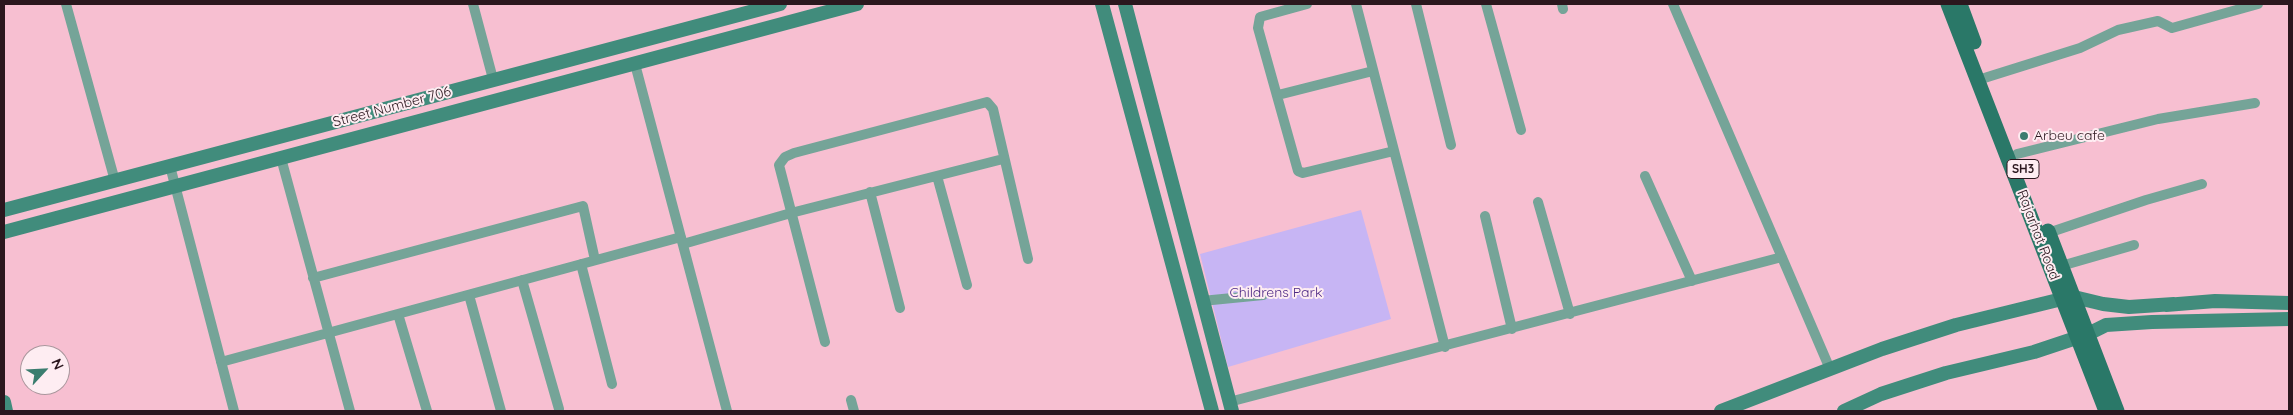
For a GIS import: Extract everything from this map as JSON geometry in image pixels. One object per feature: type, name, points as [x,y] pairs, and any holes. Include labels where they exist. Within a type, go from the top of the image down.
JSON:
[{"type":"main road","name":"Rajarhat Road","points":[[1948,4],[2017,154],[2061,266],[2068,298]]},
{"type":"main road","name":"Rajarhat Road","points":[[1960,4],[1983,79],[2068,298],[2106,411]]},
{"type":"main road","name":"Rajarhat Road","points":[[2082,336],[2117,411]]},
{"type":"street","points":[[66,4],[115,181]]},
{"type":"street","points":[[473,4],[493,80]]},
{"type":"street","name":"Street Number 706","points":[[6,207],[115,181],[780,4]]},
{"type":"street","points":[[4,243],[7,231],[857,4]]},
{"type":"street","points":[[1102,4],[1212,411]]},
{"type":"street","points":[[1124,4],[1230,407],[1445,346],[1782,257]]},
{"type":"street","points":[[1307,4],[1260,17],[1258,28],[1298,171],[1303,173],[1394,151]]},
{"type":"street","points":[[1356,4],[1445,346]]},
{"type":"street","points":[[1416,4],[1451,145]]},
{"type":"street","points":[[1486,4],[1521,130]]},
{"type":"street","points":[[1673,4],[1830,369]]},
{"type":"street","points":[[1983,79],[2080,48],[2118,30],[2158,20],[2172,28],[2258,4]]},
{"type":"street","points":[[635,64],[727,411]]},
{"type":"street","points":[[1278,96],[1373,71]]},
{"type":"street","points":[[825,342],[780,165],[785,157],[987,102],[993,109],[1003,159],[1028,259]]},
{"type":"street","points":[[2017,154],[2158,119],[2255,103]]},
{"type":"street","points":[[281,158],[327,333],[350,411]]},
{"type":"street","points":[[221,362],[595,260],[1003,159]]},
{"type":"street","points":[[170,166],[234,411]]},
{"type":"street","points":[[937,176],[967,284]]},
{"type":"street","points":[[1645,176],[1692,281]]},
{"type":"street","points":[[2048,233],[2146,200],[2202,184]]},
{"type":"street","points":[[870,192],[900,308]]},
{"type":"street","points":[[1538,202],[1570,314]]},
{"type":"street","points":[[313,278],[583,206],[595,260]]},
{"type":"street","points":[[1485,216],[1512,329]]},
{"type":"street","points":[[2061,266],[2134,245]]},
{"type":"street","points":[[581,264],[612,384]]},
{"type":"street","points":[[522,280],[559,409]]},
{"type":"street","points":[[469,295],[501,411]]},
{"type":"street","points":[[1202,301],[1264,295]]},
{"type":"street","points":[[1721,411],[1830,369],[1956,325],[2068,298],[2119,312],[2174,304],[2215,301],[2289,303]]},
{"type":"street","points":[[398,314],[427,411]]},
{"type":"street","points":[[1848,410],[1881,394],[1946,373],[2034,352],[2082,336],[2106,325],[2289,319]]},
{"type":"street","points":[[851,400],[854,411]]},
{"type":"street","points":[[4,402],[6,411]]},
{"type":"green space","name":"Childrens Park","points":[[1361,210],[1391,319],[1228,367],[1200,254]]},
{"type":"place","name":"Arbeu cafe","points":[[2024,136]]}]
